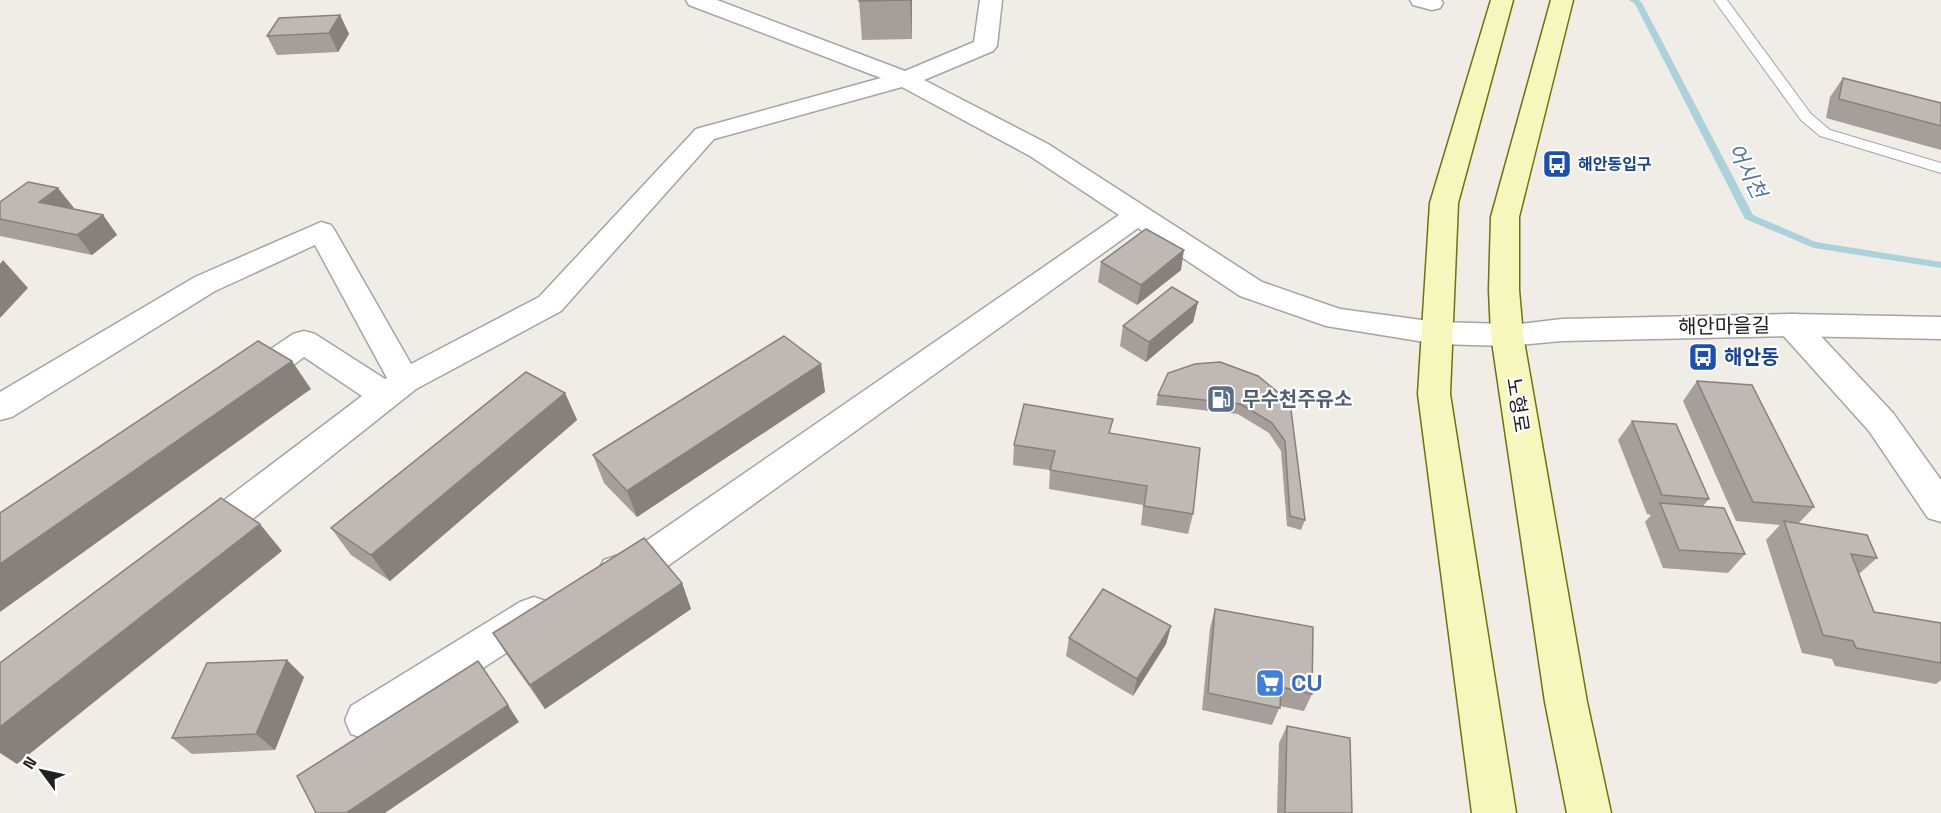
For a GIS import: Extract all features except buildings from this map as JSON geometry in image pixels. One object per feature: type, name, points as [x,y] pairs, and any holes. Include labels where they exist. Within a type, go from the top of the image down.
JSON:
[{"type":"main road","points":[[1494,813],[1434,394],[1444,202],[1502,0]]},
{"type":"main road","name":"노형로","points":[[1562,0],[1505,217],[1504,290],[1507,335],[1566,702],[1588,813]]},
{"type":"street","name":"해안마을길","points":[[697,0],[905,79],[1039,150],[1251,289],[1337,319],[1437,333],[1507,335],[1562,330],[1792,325],[1941,328]]},
{"type":"street","points":[[179,556],[396,389],[550,304],[705,134],[905,79],[985,46],[991,0]]},
{"type":"street","points":[[366,720],[575,588],[645,562],[1139,214]]},
{"type":"street","points":[[0,408],[206,284],[321,231],[396,389]]},
{"type":"street","points":[[1792,325],[1881,422],[1941,508]]},
{"type":"street","points":[[215,402],[304,342],[396,389]]},
{"type":"lane","points":[[1720,0],[1806,117],[1825,133],[1941,168]]},
{"type":"waterway","name":"어시천","points":[[1633,0],[1638,3],[1749,217],[1814,245],[1941,265]]},
{"type":"place","name":"해안동입구","points":[[1557,164]]},
{"type":"place","name":"해안동","points":[[1703,357]]},
{"type":"place","name":"무수천주유소","points":[[1221,399]]},
{"type":"place","name":"CU","points":[[1270,683]]}]
